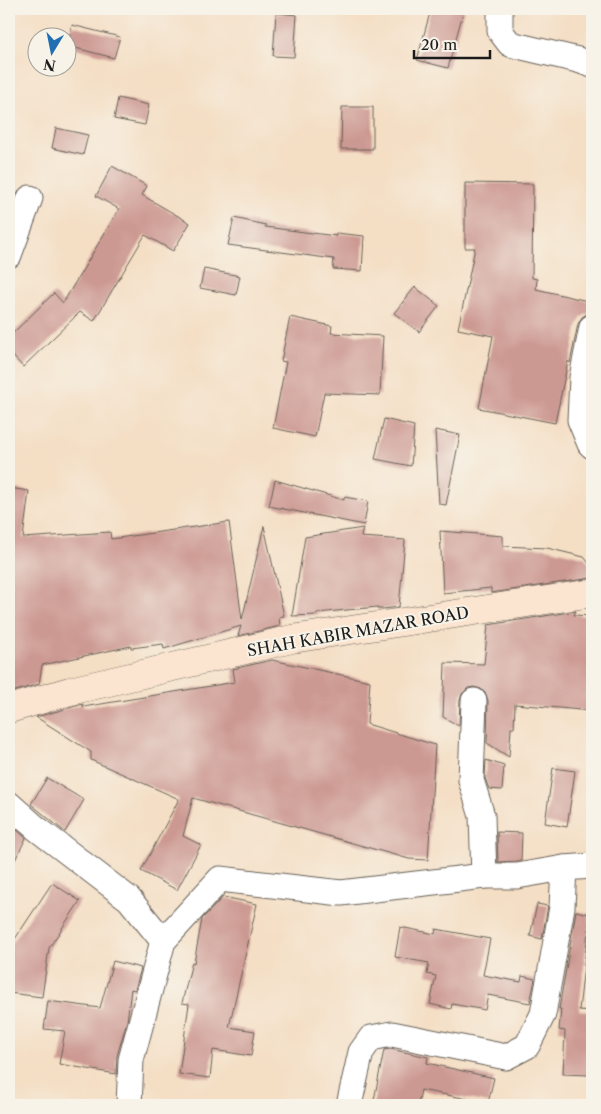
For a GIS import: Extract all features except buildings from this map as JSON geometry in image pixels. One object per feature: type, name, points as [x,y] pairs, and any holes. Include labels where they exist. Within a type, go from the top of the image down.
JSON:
[{"type":"street","points":[[500,9],[500,31],[510,44],[592,64]]},
{"type":"street","points":[[9,255],[30,198]]},
{"type":"street","points":[[592,327],[582,378],[580,420],[592,446]]},
{"type":"street","name":"SHAH KABIR MAZAR ROAD","points":[[9,709],[70,691],[292,639],[592,593]]},
{"type":"street","points":[[474,701],[471,780],[482,816],[484,876]]},
{"type":"street","points":[[9,804],[36,828],[129,899],[163,941]]},
{"type":"street","points":[[128,1105],[131,1060],[163,941],[220,879],[341,893],[484,876],[517,876],[564,868],[592,866]]},
{"type":"street","points":[[349,1105],[361,1052],[371,1038],[392,1034],[506,1057],[527,1046],[543,1014],[562,907],[564,868]]}]
